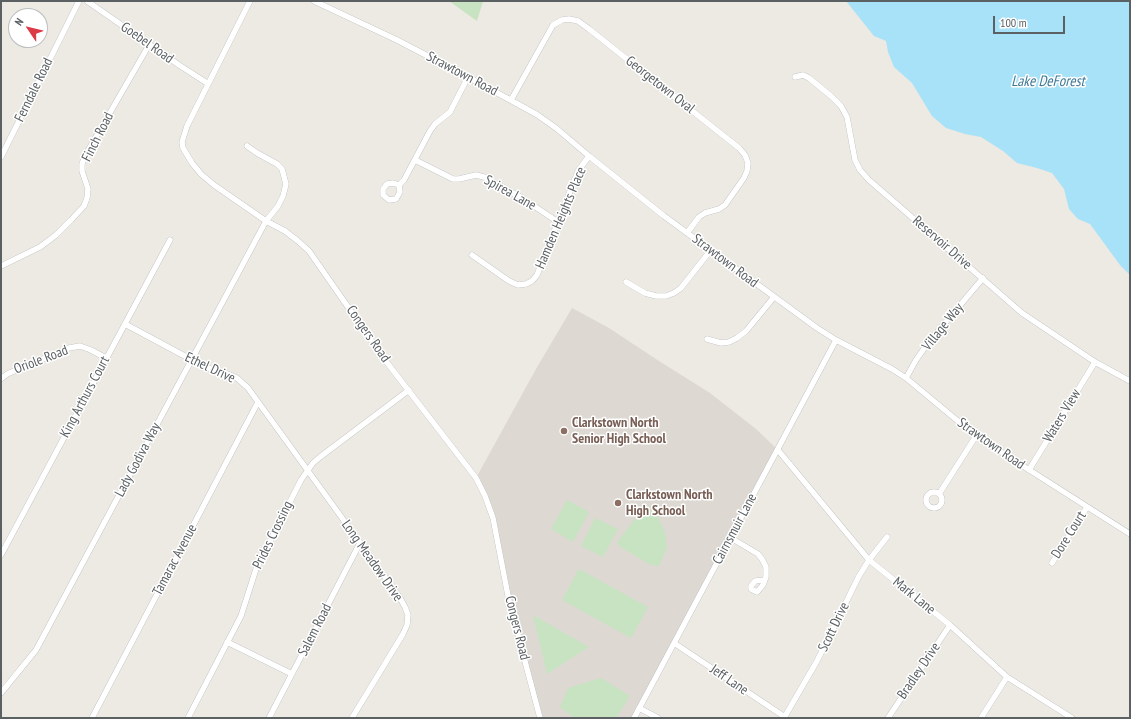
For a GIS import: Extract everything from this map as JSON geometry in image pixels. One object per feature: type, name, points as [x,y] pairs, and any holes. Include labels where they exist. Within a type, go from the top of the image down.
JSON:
[{"type":"street","name":"Ferndale Road","points":[[1,157],[79,1]]},
{"type":"street","name":"Goebel Road","points":[[87,1],[149,45],[208,83]]},
{"type":"street","name":"Congers Road","points":[[250,1],[187,126],[182,142],[186,156],[201,174],[214,185],[266,221],[298,240],[309,250],[385,360],[469,468],[485,496],[493,518],[509,601],[540,718]]},
{"type":"street","name":"Strawtown Road","points":[[314,1],[397,40],[536,114],[556,128],[589,156],[710,251],[817,328],[906,378],[976,436],[1130,534]]},
{"type":"street","name":"Georgetown Oval","points":[[511,100],[553,25],[562,20],[569,19],[578,22],[589,29],[739,148],[745,155],[748,163],[744,178],[725,205],[699,217],[687,232]]},
{"type":"street","name":"Finch Road","points":[[1,266],[40,247],[56,235],[84,206],[88,189],[82,171],[82,164],[85,156],[149,45]]},
{"type":"street","name":"Reservoir Drive","points":[[795,77],[803,75],[809,78],[841,106],[847,117],[855,160],[860,170],[869,180],[1022,313],[1094,362],[1130,381]]},
{"type":"street","points":[[399,185],[404,180],[435,124],[450,112],[468,77]]},
{"type":"street","name":"Lady Godiva Way","points":[[1,694],[36,650],[266,221],[278,206],[283,196],[286,184],[282,169],[277,164],[247,146]]},
{"type":"street","name":"Hamden Heights Place","points":[[472,255],[518,285],[526,284],[532,281],[537,275],[578,171],[589,156]]},
{"type":"street","name":"Spirea Lane","points":[[415,160],[453,179],[476,175],[484,177],[522,198],[558,222]]},
{"type":"street","name":"King Arthurs Court","points":[[1,555],[170,240]]},
{"type":"street","points":[[626,282],[645,293],[656,296],[666,296],[681,288],[710,251]]},
{"type":"street","name":"Village Way","points":[[906,378],[928,343],[983,278]]},
{"type":"street","points":[[707,339],[721,343],[729,342],[737,338],[746,331],[774,297]]},
{"type":"street","name":"Ethel Drive","points":[[125,324],[207,368],[237,378],[248,388],[308,470]]},
{"type":"street","name":"Cairnsmuir Lane","points":[[634,718],[836,340]]},
{"type":"street","name":"Oriole Road","points":[[1,379],[7,374],[69,348],[80,346],[106,358]]},
{"type":"street","name":"Waters View","points":[[1029,470],[1094,362]]},
{"type":"street","name":"Prides Crossing","points":[[188,718],[246,601],[256,569],[294,492],[308,470],[320,457],[409,390]]},
{"type":"street","name":"Tamarac Avenue","points":[[92,718],[258,402]]},
{"type":"street","points":[[939,494],[976,436]]},
{"type":"street","name":"Mark Lane","points":[[778,450],[869,560],[950,625],[1007,677],[1072,718]]},
{"type":"street","name":"Long Meadow Drive","points":[[308,470],[400,598],[408,615],[404,634],[352,718]]},
{"type":"street","name":"Dore Court","points":[[1052,563],[1087,507]]},
{"type":"street","name":"Scott Drive","points":[[784,718],[817,661],[859,576],[869,560],[887,537]]},
{"type":"street","points":[[731,538],[758,554],[766,567],[765,580]]},
{"type":"street","name":"Salem Road","points":[[269,718],[360,543]]},
{"type":"street","name":"Bradley Drive","points":[[888,718],[950,625]]},
{"type":"street","points":[[227,642],[292,674]]},
{"type":"street","name":"Jeff Lane","points":[[674,643],[784,718]]},
{"type":"street","points":[[981,718],[1007,677]]},
{"type":"street","points":[[639,708],[658,718]]},
{"type":"shaded area","name":"Clarkstown North High School","points":[[572,308],[609,328],[710,393],[756,429],[778,450],[634,718],[540,718],[509,601],[493,518],[476,478],[536,369]]},
{"type":"green space","points":[[449,1],[483,1],[477,21]]},
{"type":"green space","points":[[567,500],[589,512],[573,542],[551,529]]},
{"type":"green space","points":[[646,505],[658,517],[665,533],[667,547],[659,566],[651,565],[620,547],[617,542]]},
{"type":"green space","points":[[595,518],[618,529],[603,557],[581,546]]},
{"type":"green space","points":[[579,569],[648,607],[631,638],[562,600]]},
{"type":"green space","points":[[533,615],[589,647],[547,674]]},
{"type":"green space","points":[[601,678],[630,696],[616,718],[574,718],[560,707],[568,688]]},
{"type":"water","name":"Lake DeForest","points":[[846,1],[1130,1],[1130,275],[1120,265],[1090,224],[1078,219],[1069,209],[1064,189],[1052,173],[1017,163],[1003,151],[981,137],[946,128],[932,116],[912,83],[894,67],[888,52],[886,41],[874,36]]},
{"type":"place","name":"Clarkstown North Senior High School","points":[[564,431]]},
{"type":"place","name":"Clarkstown North High School","points":[[618,503]]}]
